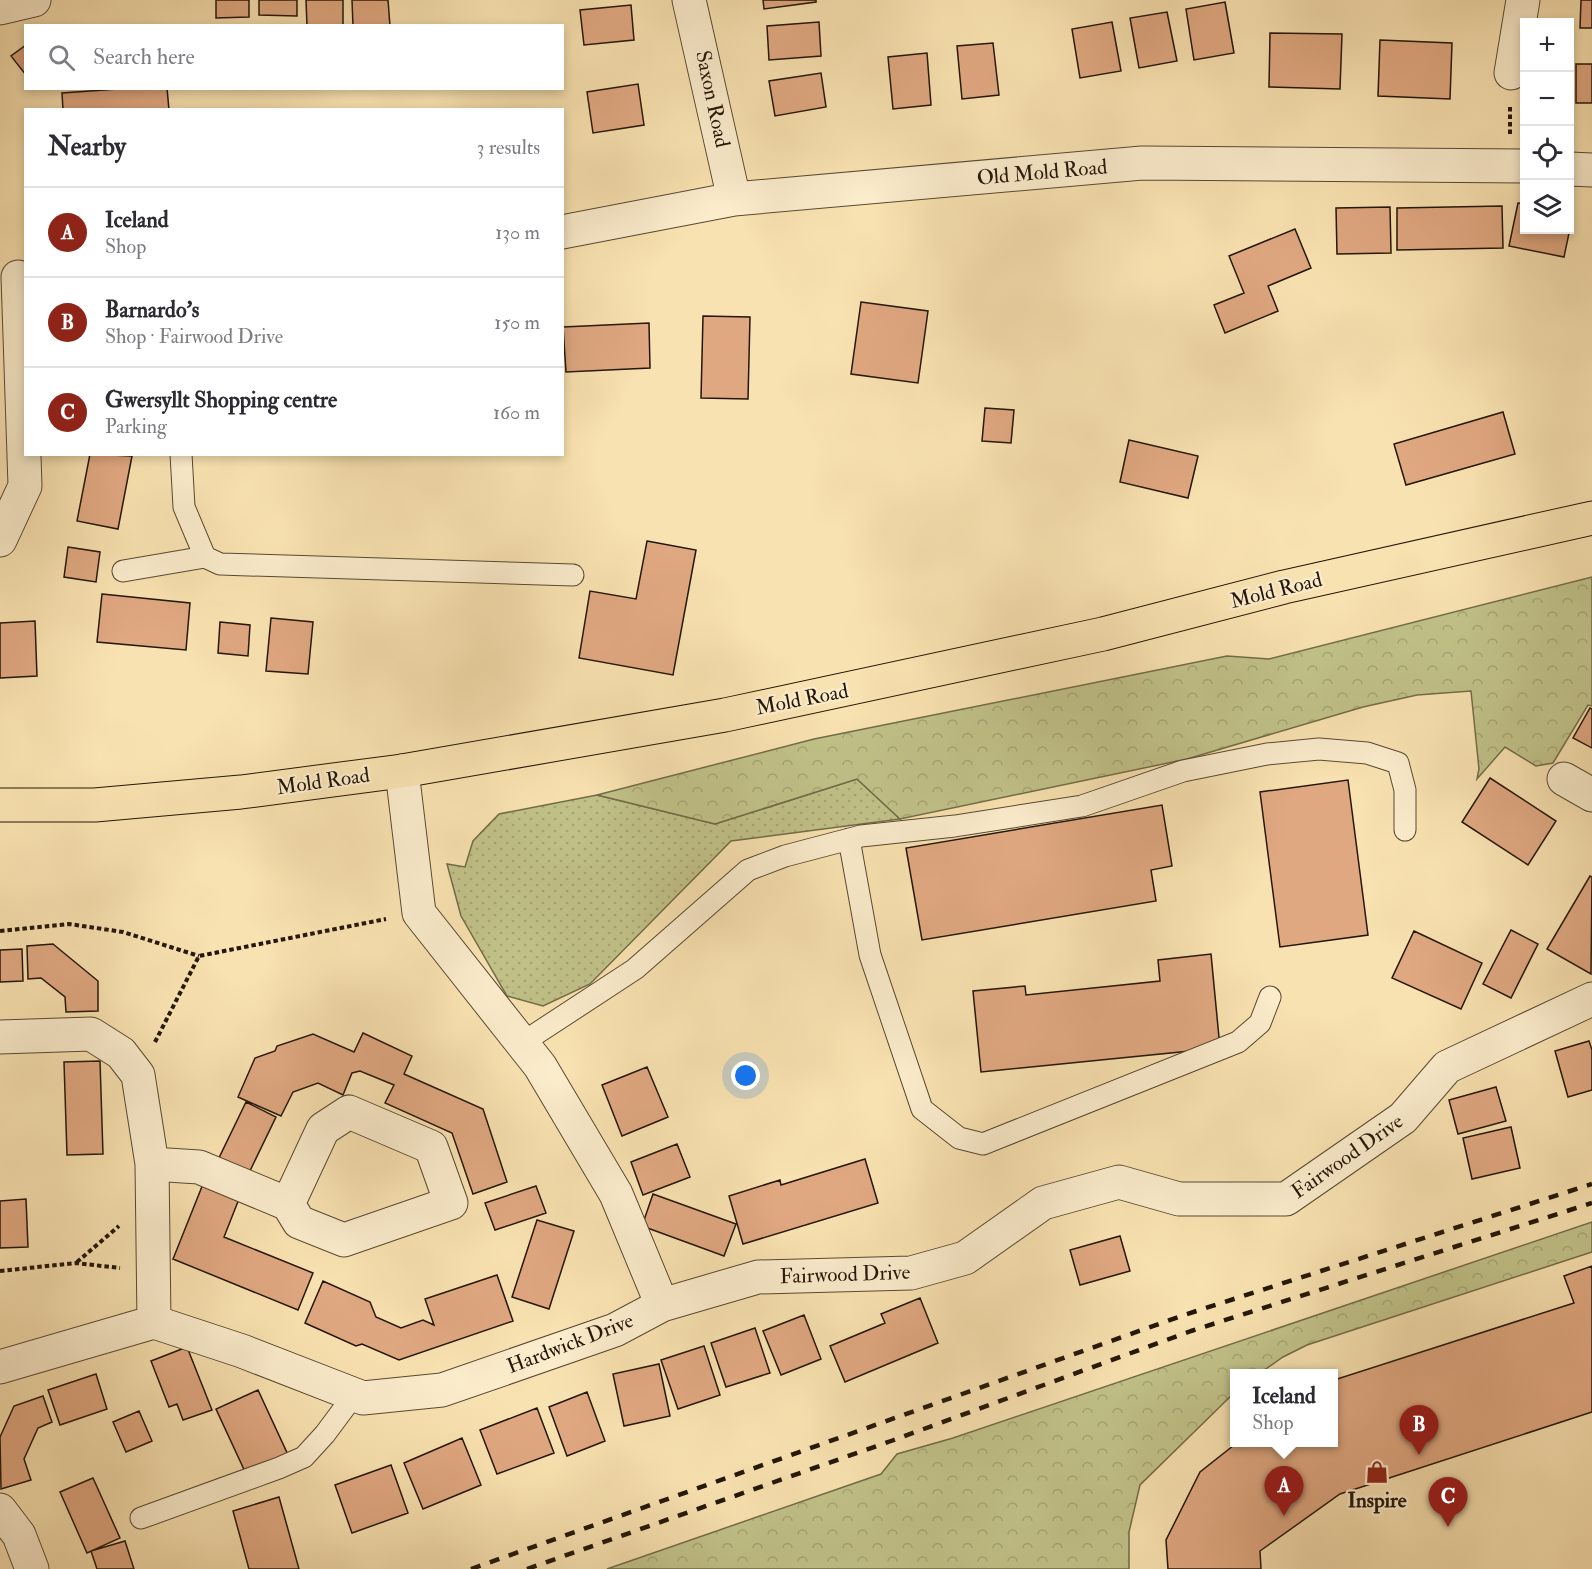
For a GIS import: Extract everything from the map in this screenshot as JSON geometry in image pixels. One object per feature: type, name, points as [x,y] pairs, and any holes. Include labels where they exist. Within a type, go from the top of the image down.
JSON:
[{"type":"main road","name":"Mold Road","points":[[0,806],[95,805],[241,792],[402,771],[835,693],[1103,634],[1284,586],[1592,518]]},
{"type":"street","points":[[0,8],[34,0]]},
{"type":"street","name":"Saxon Road","points":[[689,0],[734,199]]},
{"type":"street","points":[[1510,73],[1523,0]]},
{"type":"street","name":"Old Mold Road","points":[[564,232],[734,199],[1142,163],[1517,165]]},
{"type":"street","points":[[1574,169],[1592,170]]},
{"type":"street","points":[[0,540],[10,499],[25,486],[15,277]]},
{"type":"street","points":[[402,771],[419,913],[540,1066],[616,1194],[662,1305]]},
{"type":"street","points":[[1564,779],[1592,795]]},
{"type":"street","name":"Fairwood Drive","points":[[662,1305],[759,1277],[912,1273],[965,1258],[1043,1203],[1119,1182],[1179,1199],[1286,1199],[1403,1118],[1447,1067],[1592,999]]},
{"type":"street","points":[[0,1037],[91,1034],[121,1053],[138,1075],[152,1164],[154,1322],[0,1367]]},
{"type":"street","points":[[152,1164],[199,1167],[288,1204],[299,1222],[344,1240],[451,1203],[431,1147],[349,1112],[323,1129],[288,1204]]},
{"type":"street","name":"Hardwick Drive","points":[[154,1322],[242,1351],[363,1398],[442,1389],[615,1330],[662,1305]]},
{"type":"street","points":[[0,1510],[19,1535],[32,1569]]},
{"type":"lane","points":[[181,456],[184,507],[205,557]]},
{"type":"lane","points":[[123,571],[205,557],[220,564],[273,568],[573,575]]},
{"type":"lane","points":[[522,1043],[635,969],[748,870],[785,856],[849,839],[1082,806],[1183,771],[1214,764],[1319,749],[1367,753],[1398,763],[1405,790],[1405,830]]},
{"type":"lane","points":[[849,839],[870,956],[922,1109],[958,1138],[983,1144],[1238,1042],[1260,1023],[1270,997]]},
{"type":"lane","points":[[141,1518],[304,1457],[354,1395]]},
{"type":"path","points":[[1510,73],[1517,165]]},
{"type":"path","points":[[0,931],[69,924],[123,932],[199,957],[419,913]]},
{"type":"path","points":[[138,1075],[199,957]]},
{"type":"path","points":[[76,1263],[152,1198]]},
{"type":"path","points":[[0,1271],[76,1263],[153,1269]]},
{"type":"green space","points":[[1592,577],[1592,706],[1588,705],[1553,763],[1536,766],[1505,747],[1477,779],[1479,769],[1471,691],[1417,695],[1363,707],[1187,759],[900,819],[857,779],[715,824],[597,795],[814,739],[1227,656],[1269,659]]},
{"type":"green space","points":[[857,779],[900,819],[731,841],[590,984],[543,1006],[507,996],[461,916],[447,864],[465,867],[473,841],[499,814],[597,795],[715,824]]},
{"type":"green space","points":[[1592,1222],[1592,1252],[1307,1345],[1266,1369],[1230,1369],[1230,1397],[1140,1485],[1129,1532],[1129,1569],[607,1569],[881,1474],[897,1454],[953,1438]]},
{"type":"building","points":[[216,0],[249,0],[249,17],[216,18]]},
{"type":"building","points":[[259,0],[297,0],[297,16],[259,15]]},
{"type":"building","points":[[306,0],[343,0],[343,24],[307,24]]},
{"type":"building","points":[[352,0],[388,0],[390,24],[353,24]]},
{"type":"building","points":[[763,0],[816,0],[816,2],[764,9]]},
{"type":"building","points":[[1581,0],[1592,0],[1592,28],[1580,28]]},
{"type":"building","points":[[1225,2],[1234,53],[1194,60],[1186,9]]},
{"type":"building","points":[[631,5],[634,40],[584,45],[580,10]]},
{"type":"building","points":[[1167,12],[1177,61],[1139,68],[1130,18]]},
{"type":"building","points":[[819,22],[821,56],[769,60],[767,26]]},
{"type":"building","points":[[1112,22],[1121,71],[1080,78],[1072,29]]},
{"type":"building","points":[[1270,33],[1342,34],[1340,89],[1269,87]]},
{"type":"building","points":[[1380,40],[1452,43],[1450,99],[1378,96]]},
{"type":"building","points":[[993,43],[999,95],[962,99],[957,46]]},
{"type":"building","points":[[24,46],[24,72],[11,56]]},
{"type":"building","points":[[927,53],[931,105],[893,109],[888,57]]},
{"type":"building","points":[[1576,64],[1592,64],[1592,103],[1576,103]]},
{"type":"building","points":[[821,73],[826,107],[775,116],[769,81]]},
{"type":"building","points":[[638,84],[644,125],[593,133],[587,92]]},
{"type":"building","points":[[104,90],[167,90],[169,108],[63,108],[62,93]]},
{"type":"building","points":[[1518,203],[1520,203],[1520,234],[1569,234],[1564,257],[1509,246]]},
{"type":"building","points":[[1502,206],[1503,248],[1397,250],[1397,208]]},
{"type":"building","points":[[1390,207],[1391,253],[1337,254],[1336,208]]},
{"type":"building","points":[[1295,229],[1311,268],[1268,286],[1278,311],[1225,333],[1214,305],[1244,293],[1229,256]]},
{"type":"building","points":[[861,302],[928,311],[918,383],[851,374]]},
{"type":"building","points":[[703,316],[750,317],[748,399],[701,398]]},
{"type":"building","points":[[649,323],[650,368],[566,372],[564,327]]},
{"type":"building","points":[[985,408],[1014,410],[1011,443],[982,441]]},
{"type":"building","points":[[1503,412],[1515,454],[1406,485],[1394,444]]},
{"type":"building","points":[[1129,440],[1198,456],[1188,498],[1120,482]]},
{"type":"building","points":[[90,456],[132,456],[118,529],[77,521]]},
{"type":"building","points":[[647,541],[696,550],[673,675],[579,658],[590,591],[636,599]]},
{"type":"building","points":[[68,547],[100,552],[96,582],[64,577]]},
{"type":"building","points":[[102,594],[190,603],[186,650],[97,642]]},
{"type":"building","points":[[271,618],[313,622],[308,674],[266,671]]},
{"type":"building","points":[[35,621],[37,676],[0,678],[0,623]]},
{"type":"building","points":[[220,622],[250,625],[248,656],[218,653]]},
{"type":"building","points":[[1590,708],[1592,709],[1592,748],[1573,738]]},
{"type":"building","points":[[1490,778],[1556,821],[1528,865],[1462,822]]},
{"type":"building","points":[[1348,780],[1368,935],[1280,947],[1260,792]]},
{"type":"building","points":[[1162,805],[1172,866],[1151,870],[1156,901],[922,940],[906,848]]},
{"type":"building","points":[[1590,876],[1592,877],[1591,974],[1547,949]]},
{"type":"building","points":[[1511,930],[1538,944],[1511,998],[1483,984]]},
{"type":"building","points":[[1414,931],[1482,963],[1461,1009],[1392,978]]},
{"type":"building","points":[[53,944],[98,981],[98,1011],[66,1012],[65,997],[41,978],[28,979],[27,946]]},
{"type":"building","points":[[22,949],[23,981],[0,982],[0,950]]},
{"type":"building","points":[[1211,954],[1220,1048],[981,1072],[973,991],[1025,986],[1026,995],[1160,981],[1158,960]]},
{"type":"building","points":[[363,1033],[412,1056],[404,1074],[483,1109],[507,1182],[473,1194],[452,1133],[385,1103],[394,1085],[360,1071],[352,1073],[343,1095],[318,1083],[293,1092],[281,1116],[238,1097],[255,1058],[275,1051],[277,1046],[313,1034],[354,1052]]},
{"type":"building","points":[[1589,1041],[1592,1050],[1592,1090],[1568,1097],[1555,1051]]},
{"type":"building","points":[[100,1061],[103,1154],[67,1155],[64,1062]]},
{"type":"building","points":[[647,1067],[668,1117],[622,1136],[602,1085]]},
{"type":"building","points":[[1496,1087],[1506,1121],[1458,1134],[1449,1100]]},
{"type":"building","points":[[246,1102],[276,1117],[247,1177],[217,1162]]},
{"type":"building","points":[[1511,1127],[1520,1168],[1472,1179],[1463,1138]]},
{"type":"building","points":[[677,1144],[690,1177],[643,1195],[631,1162]]},
{"type":"building","points":[[865,1159],[878,1203],[743,1244],[729,1196],[780,1180],[781,1185]]},
{"type":"building","points":[[203,1184],[239,1199],[224,1237],[313,1273],[298,1310],[173,1259]]},
{"type":"building","points":[[536,1186],[546,1213],[495,1230],[485,1203]]},
{"type":"building","points":[[653,1194],[736,1224],[724,1256],[642,1226]]},
{"type":"building","points":[[26,1199],[28,1247],[0,1248],[0,1201]]},
{"type":"building","points":[[537,1220],[574,1231],[549,1309],[512,1297]]},
{"type":"building","points":[[1120,1236],[1130,1271],[1080,1285],[1070,1250]]},
{"type":"building","points":[[1592,1266],[1592,1412],[1340,1494],[1260,1551],[1261,1569],[1168,1569],[1166,1540],[1200,1472],[1232,1447],[1338,1447],[1338,1379],[1574,1303],[1564,1276]]},
{"type":"building","points":[[497,1275],[513,1321],[399,1360],[362,1344],[356,1346],[305,1323],[323,1281],[370,1302],[376,1317],[401,1328],[423,1320],[434,1325],[425,1299]]},
{"type":"building","points":[[920,1298],[938,1343],[845,1382],[830,1346],[885,1323],[881,1314]]},
{"type":"building","points":[[804,1315],[821,1359],[781,1375],[763,1331]]},
{"type":"building","points":[[755,1328],[770,1373],[726,1387],[711,1343]]},
{"type":"building","points":[[704,1346],[720,1395],[678,1409],[661,1360]]},
{"type":"building","points":[[187,1347],[212,1410],[183,1420],[177,1404],[169,1407],[151,1361]]},
{"type":"building","points":[[659,1364],[670,1416],[624,1426],[613,1374]]},
{"type":"building","points":[[96,1374],[107,1409],[60,1425],[48,1390]]},
{"type":"building","points":[[258,1390],[289,1457],[247,1476],[216,1409]]},
{"type":"building","points":[[587,1392],[605,1441],[567,1456],[549,1407]]},
{"type":"building","points":[[43,1396],[52,1422],[38,1428],[24,1459],[31,1480],[1,1489],[0,1437],[14,1406]]},
{"type":"building","points":[[537,1408],[554,1453],[497,1474],[480,1430]]},
{"type":"building","points":[[139,1411],[152,1441],[126,1452],[113,1422]]},
{"type":"building","points":[[462,1438],[481,1485],[423,1509],[404,1463]]},
{"type":"building","points":[[391,1465],[408,1513],[352,1533],[335,1485]]},
{"type":"building","points":[[93,1478],[120,1538],[87,1553],[60,1492]]},
{"type":"building","points":[[279,1497],[299,1569],[249,1569],[233,1511]]},
{"type":"building","points":[[125,1541],[134,1569],[97,1569],[91,1551]]},
{"type":"railway","points":[[471,1569],[1184,1315],[1592,1184]]},
{"type":"railway","points":[[527,1569],[891,1441],[1191,1331],[1592,1203]]},
{"type":"place","name":"Barnardo's","points":[[1419,1455]]},
{"type":"place","name":"Inspire","points":[[1377,1472]]},
{"type":"place","name":"Iceland","points":[[1284,1516]]},
{"type":"place","name":"Gwersyllt Shopping centre","points":[[1448,1527]]}]
